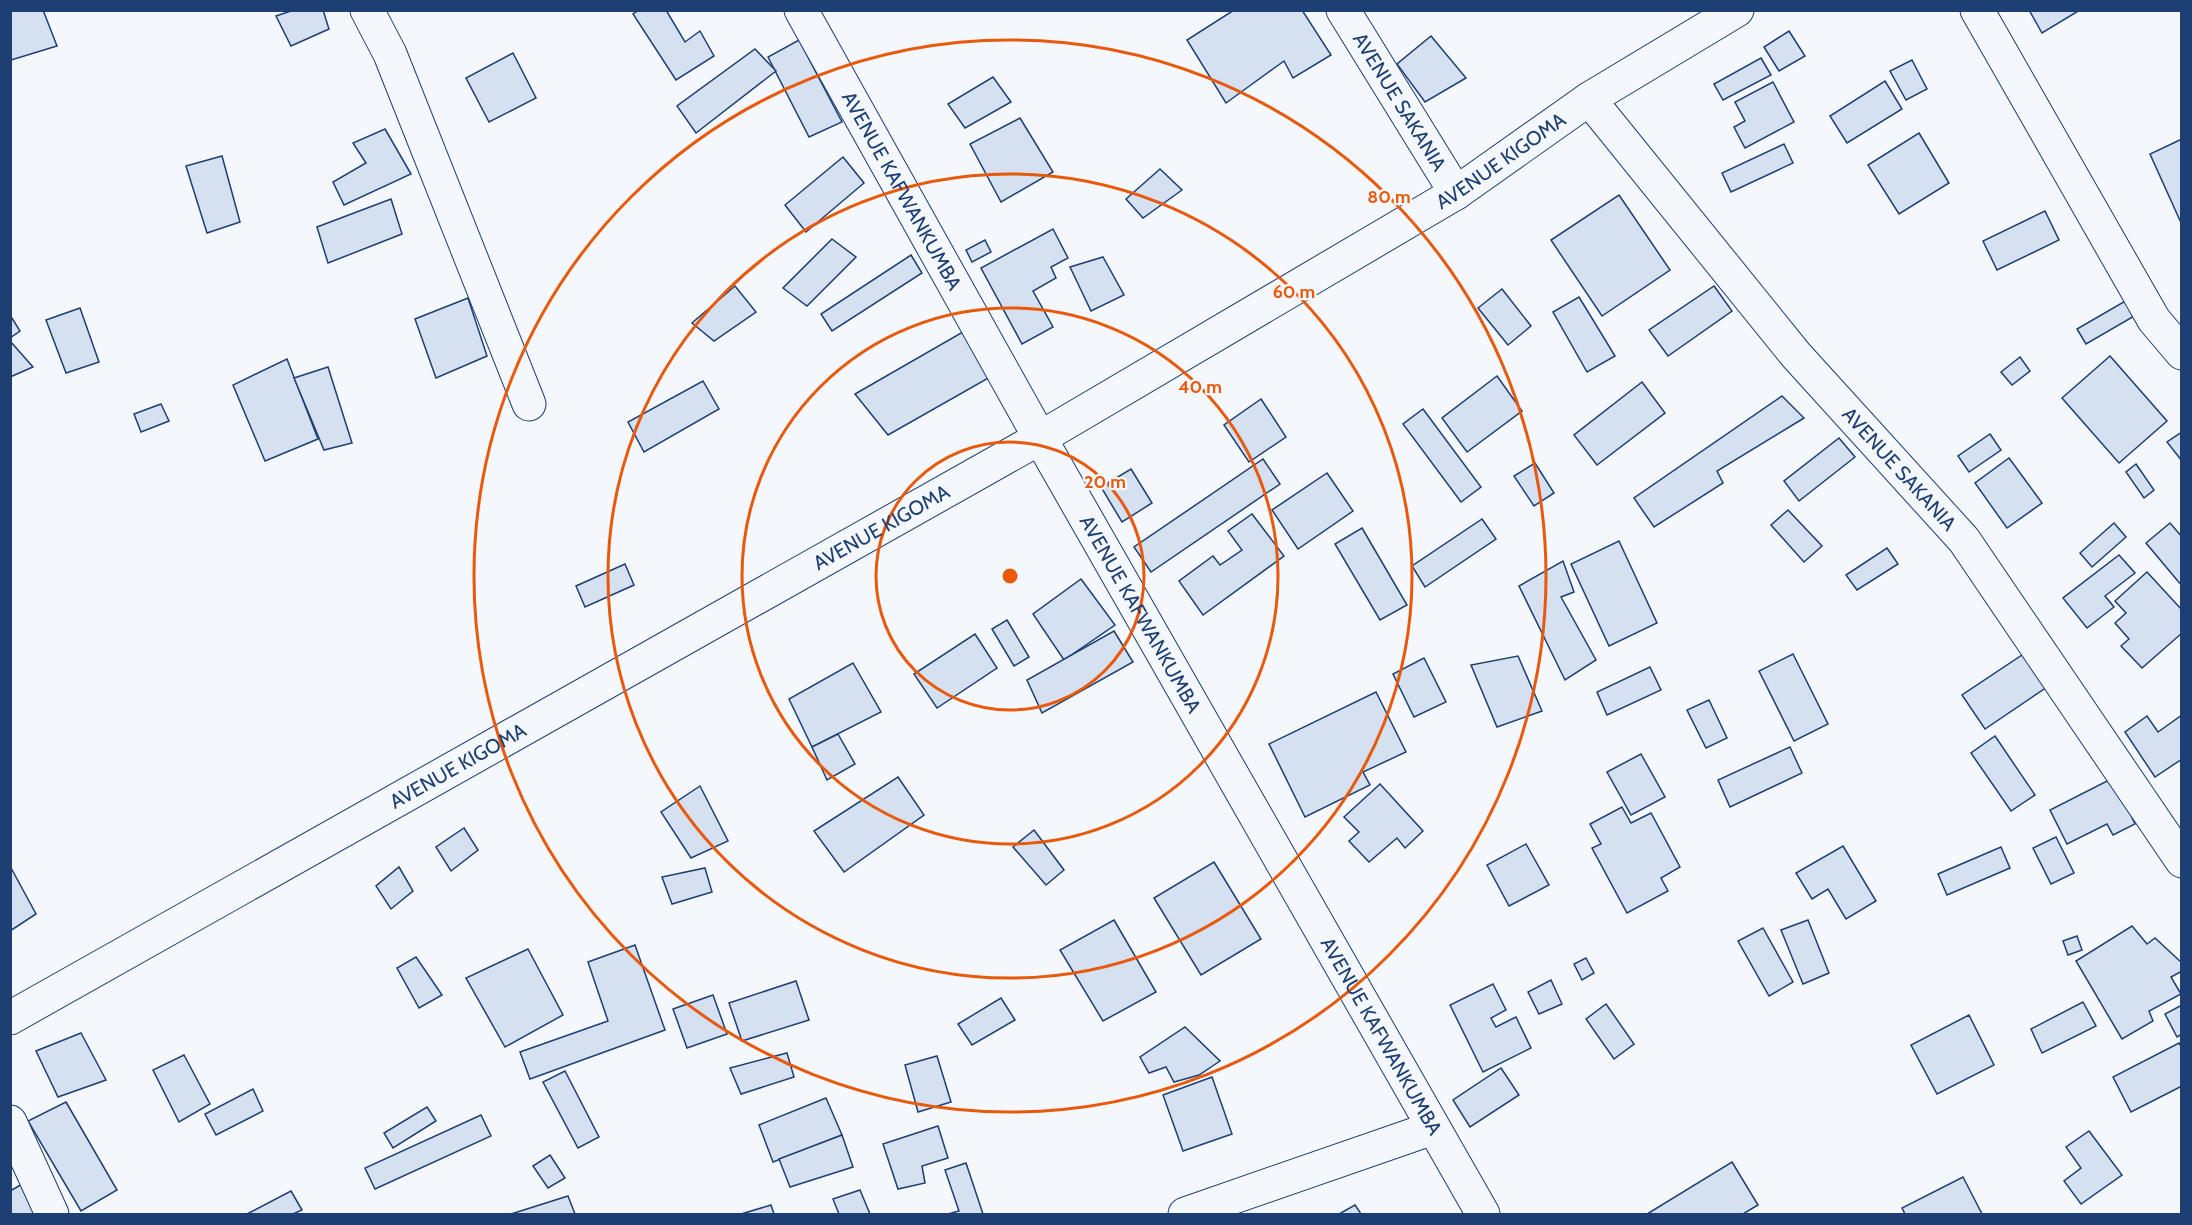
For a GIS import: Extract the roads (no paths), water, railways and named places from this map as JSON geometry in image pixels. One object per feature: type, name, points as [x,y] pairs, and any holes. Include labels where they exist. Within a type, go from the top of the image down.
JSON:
[{"type":"street","points":[[367,10],[390,54],[529,404]]},
{"type":"street","name":"AVENUE KAFWANKUMBA","points":[[801,10],[1040,438],[1483,1215]]},
{"type":"street","name":"AVENUE SAKANIA","points":[[1343,10],[1456,193]]},
{"type":"street","name":"AVENUE KIGOMA","points":[[10,1018],[1040,438],[1456,193],[1589,99],[1737,10]]},
{"type":"street","points":[[1977,10],[2154,320],[2181,352]]},
{"type":"street","name":"AVENUE SAKANIA","points":[[1589,99],[1796,355],[1964,540],[2181,861]]},
{"type":"street","points":[[10,1122],[52,1215]]},
{"type":"street","points":[[1185,1215],[1434,1128]]}]
